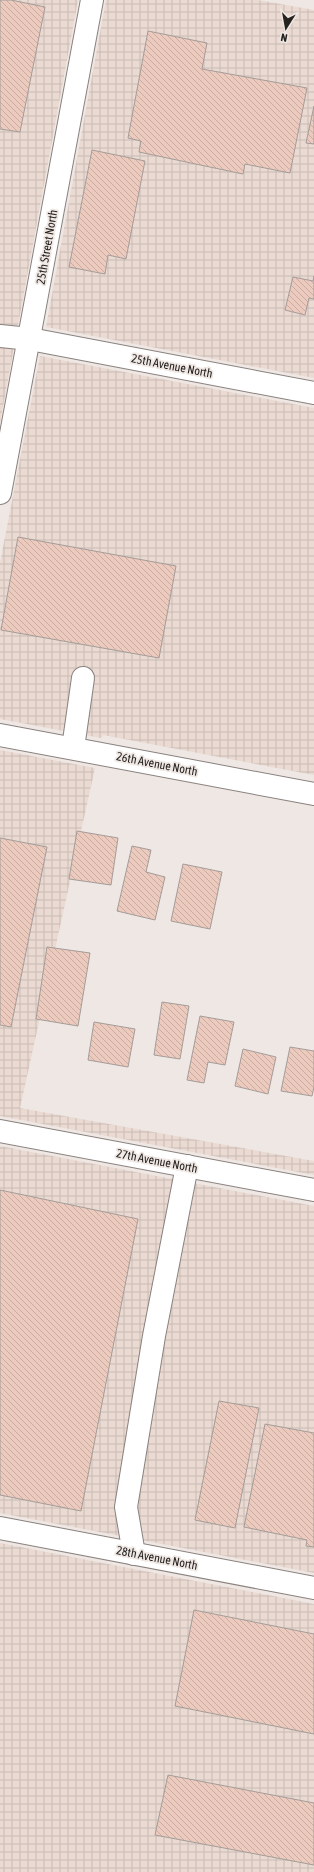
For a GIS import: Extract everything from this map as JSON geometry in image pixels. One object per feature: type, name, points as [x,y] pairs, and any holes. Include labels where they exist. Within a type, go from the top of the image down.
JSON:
[{"type":"street","name":"25th Street North","points":[[0,493],[30,339],[92,0]]},
{"type":"street","name":"25th Avenue North","points":[[0,336],[30,339],[314,393]]},
{"type":"street","points":[[73,748],[83,678]]},
{"type":"street","name":"26th Avenue North","points":[[0,734],[314,794]]},
{"type":"street","name":"27th Avenue North","points":[[0,1131],[314,1190]]},
{"type":"street","points":[[134,1554],[126,1507],[154,1336],[187,1166]]},
{"type":"street","name":"28th Avenue North","points":[[0,1528],[314,1588]]},
{"type":"shaded area","points":[[0,0],[78,0],[0,423]]},
{"type":"shaded area","points":[[106,0],[258,0],[314,10],[314,378],[46,327]]},
{"type":"shaded area","points":[[40,356],[314,408],[314,775],[103,735],[101,738],[0,719],[0,563]]},
{"type":"shaded area","points":[[0,750],[95,768],[20,1108],[314,1161],[314,1175],[0,1116]]},
{"type":"shaded area","points":[[0,1146],[314,1206],[314,1573],[0,1513]]},
{"type":"shaded area","points":[[0,1543],[314,1604],[314,1872],[0,1872]]},
{"type":"building","points":[[0,0],[11,0],[45,7],[20,132],[0,129]]},
{"type":"building","points":[[148,31],[207,43],[202,69],[307,88],[290,173],[245,164],[243,174],[139,152],[141,141],[128,138]]},
{"type":"building","points":[[314,106],[314,144],[306,143]]},
{"type":"building","points":[[92,150],[145,161],[126,259],[108,255],[105,274],[69,267]]},
{"type":"building","points":[[314,276],[314,299],[309,298],[305,315],[285,310],[293,277],[313,281]]},
{"type":"building","points":[[18,537],[176,566],[159,658],[1,630]]},
{"type":"building","points":[[77,831],[118,838],[111,885],[69,879]]},
{"type":"building","points":[[0,838],[47,847],[11,1027],[0,1025]]},
{"type":"building","points":[[132,846],[151,850],[146,872],[165,877],[155,920],[117,911]]},
{"type":"building","points":[[183,864],[222,872],[210,929],[171,921]]},
{"type":"building","points":[[47,947],[90,953],[78,1026],[36,1019]]},
{"type":"building","points":[[162,1002],[189,1006],[180,1059],[154,1055]]},
{"type":"building","points":[[200,1016],[234,1022],[225,1065],[208,1062],[204,1083],[187,1080]]},
{"type":"building","points":[[94,1022],[135,1029],[128,1067],[88,1060]]},
{"type":"building","points":[[290,1047],[314,1051],[314,1087],[312,1096],[281,1091]]},
{"type":"building","points":[[243,1049],[276,1057],[268,1094],[235,1086]]},
{"type":"building","points":[[0,1190],[138,1219],[81,1511],[0,1495]]},
{"type":"building","points":[[219,1401],[259,1408],[235,1528],[195,1520]]},
{"type":"building","points":[[265,1424],[314,1433],[314,1547],[306,1546],[307,1540],[244,1527]]},
{"type":"building","points":[[194,1610],[314,1634],[314,1734],[175,1706]]},
{"type":"building","points":[[168,1775],[314,1803],[314,1865],[155,1835]]}]
